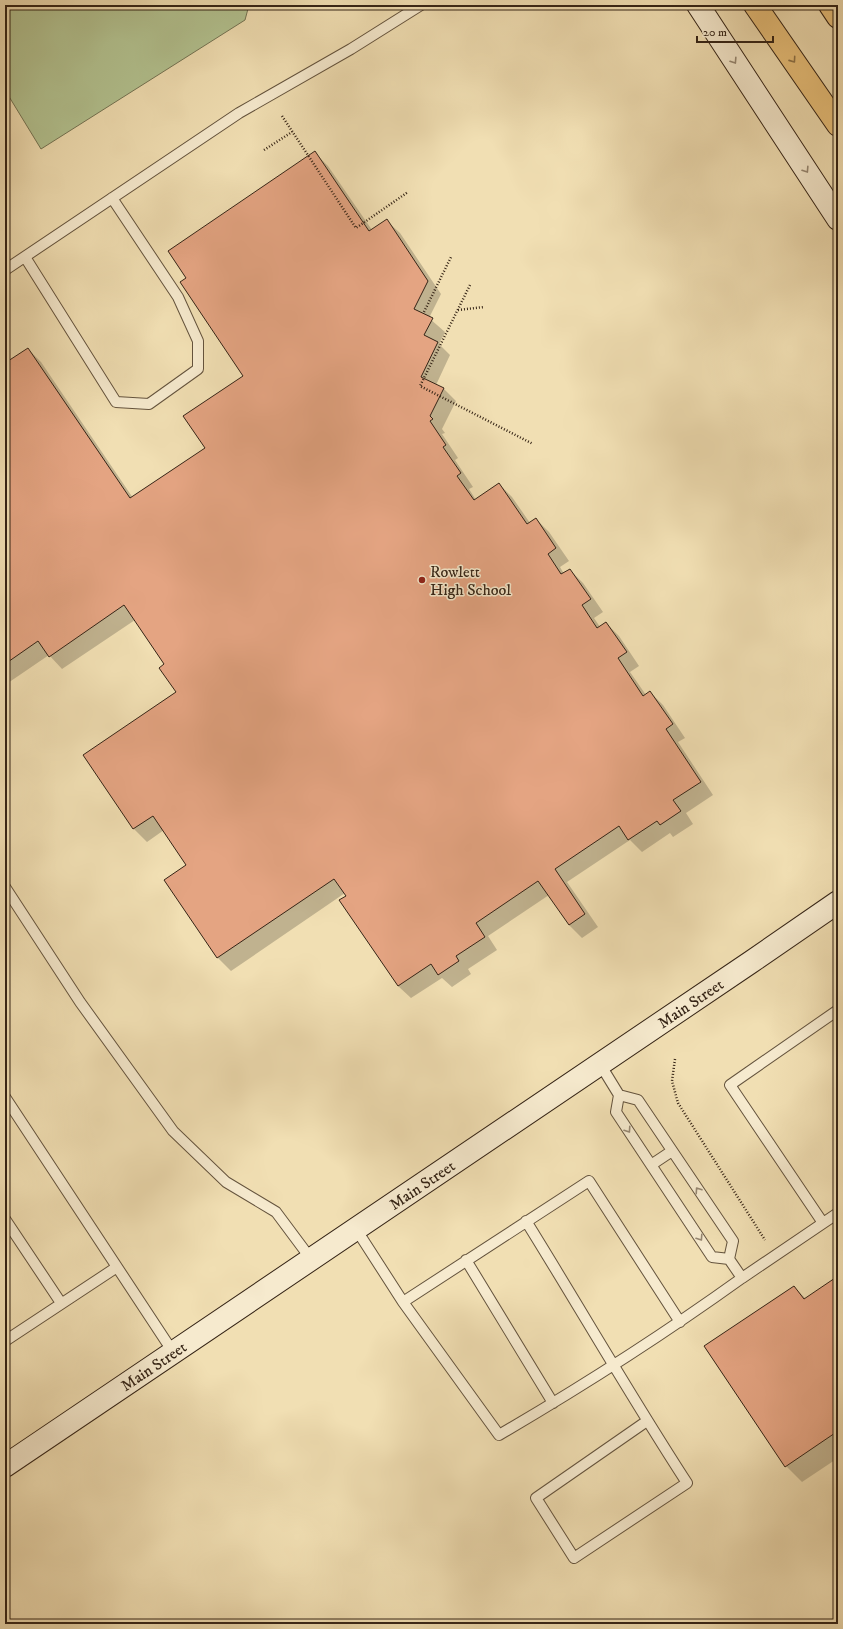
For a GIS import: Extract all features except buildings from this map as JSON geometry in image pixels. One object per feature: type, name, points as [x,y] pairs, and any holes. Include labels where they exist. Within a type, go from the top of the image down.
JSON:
[{"type":"highway","points":[[755,5],[838,125]]},
{"type":"highway","points":[[830,5],[838,17]]},
{"type":"street","points":[[698,5],[838,219]]},
{"type":"street","name":"Main Street","points":[[5,1466],[838,902]]},
{"type":"lane","points":[[5,270],[239,113],[351,49],[420,5]]},
{"type":"lane","points":[[25,257],[116,402],[149,404],[198,369],[198,341],[178,297],[112,198]]},
{"type":"lane","points":[[5,887],[80,1002],[173,1131],[226,1182],[276,1212],[312,1259]]},
{"type":"lane","points":[[823,1223],[730,1085],[838,1010]]},
{"type":"lane","points":[[600,1064],[619,1095],[616,1112],[651,1165],[712,1257],[729,1259]]},
{"type":"lane","points":[[619,1095],[638,1100],[733,1241],[729,1259],[742,1278]]},
{"type":"lane","points":[[5,1097],[173,1352]]},
{"type":"lane","points":[[651,1165],[672,1151]]},
{"type":"lane","points":[[403,1302],[589,1181],[680,1322]]},
{"type":"lane","points":[[356,1229],[403,1302],[500,1435],[554,1403],[680,1322],[838,1213]]},
{"type":"lane","points":[[5,1218],[61,1303]]},
{"type":"lane","points":[[526,1221],[647,1421],[687,1483],[574,1558],[536,1498],[647,1421]]},
{"type":"lane","points":[[466,1260],[554,1403]]},
{"type":"lane","points":[[5,1341],[117,1267]]},
{"type":"path","points":[[282,116],[356,228],[408,192]]},
{"type":"path","points":[[264,150],[292,132]]},
{"type":"path","points":[[424,312],[452,257]]},
{"type":"path","points":[[470,285],[420,386],[533,444]]},
{"type":"path","points":[[458,310],[484,307]]},
{"type":"path","points":[[675,1059],[672,1081],[678,1103],[776,1255]]},
{"type":"green space","points":[[5,5],[249,5],[245,20],[41,149],[5,90]]},
{"type":"place","name":"Rowlett High School","points":[[422,580]]}]
